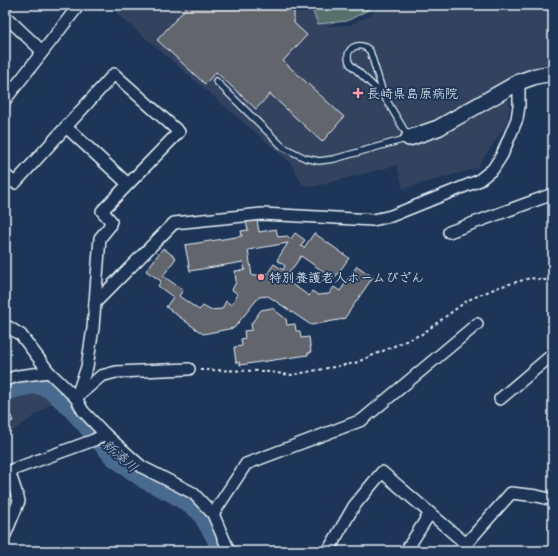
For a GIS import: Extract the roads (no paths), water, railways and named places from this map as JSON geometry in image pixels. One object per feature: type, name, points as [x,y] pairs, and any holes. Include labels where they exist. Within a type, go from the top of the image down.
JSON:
[{"type":"street","points":[[5,100],[79,5]]},
{"type":"street","points":[[5,16],[42,51]]},
{"type":"street","points":[[409,138],[438,128],[519,82],[536,76],[553,73]]},
{"type":"street","points":[[5,175],[15,183],[114,74],[179,132],[102,211],[111,221],[109,227],[100,238],[93,328],[87,367],[76,398]]},
{"type":"street","points":[[95,303],[174,223],[262,214],[373,220],[391,216],[478,181],[493,169],[502,155],[516,119],[519,106],[519,82]]},
{"type":"street","points":[[66,127],[128,184]]},
{"type":"street","points":[[449,232],[553,194]]},
{"type":"street","points":[[213,514],[246,464],[362,420],[477,324]]},
{"type":"street","points":[[5,325],[21,335],[49,372],[76,398],[101,437],[142,467],[193,493],[213,514],[229,551]]},
{"type":"street","points":[[500,398],[553,354]]},
{"type":"street","points":[[76,398],[101,376],[116,372],[188,369]]},
{"type":"street","points":[[5,380],[18,376],[49,372]]},
{"type":"street","points":[[5,535],[19,501],[10,471],[101,437]]},
{"type":"street","points":[[328,551],[354,506],[382,472],[466,544],[511,493],[537,496],[553,500]]},
{"type":"street","points":[[406,551],[430,513]]},
{"type":"street","points":[[470,551],[473,536]]},
{"type":"lane","points":[[216,81],[283,147],[305,158],[318,161],[334,159],[409,138],[384,96],[370,51],[365,46],[361,45],[353,47],[350,50],[348,57],[350,64],[384,96]]},
{"type":"waterway","name":"新湊川","points":[[5,390],[35,383],[45,385],[54,390],[74,409],[115,456],[145,478],[174,492],[201,510],[216,535],[223,551]]},
{"type":"place","name":"長崎県島原病院","points":[[358,93]]},
{"type":"place","name":"特別養護老人ホームびざん","points":[[261,277]]}]
